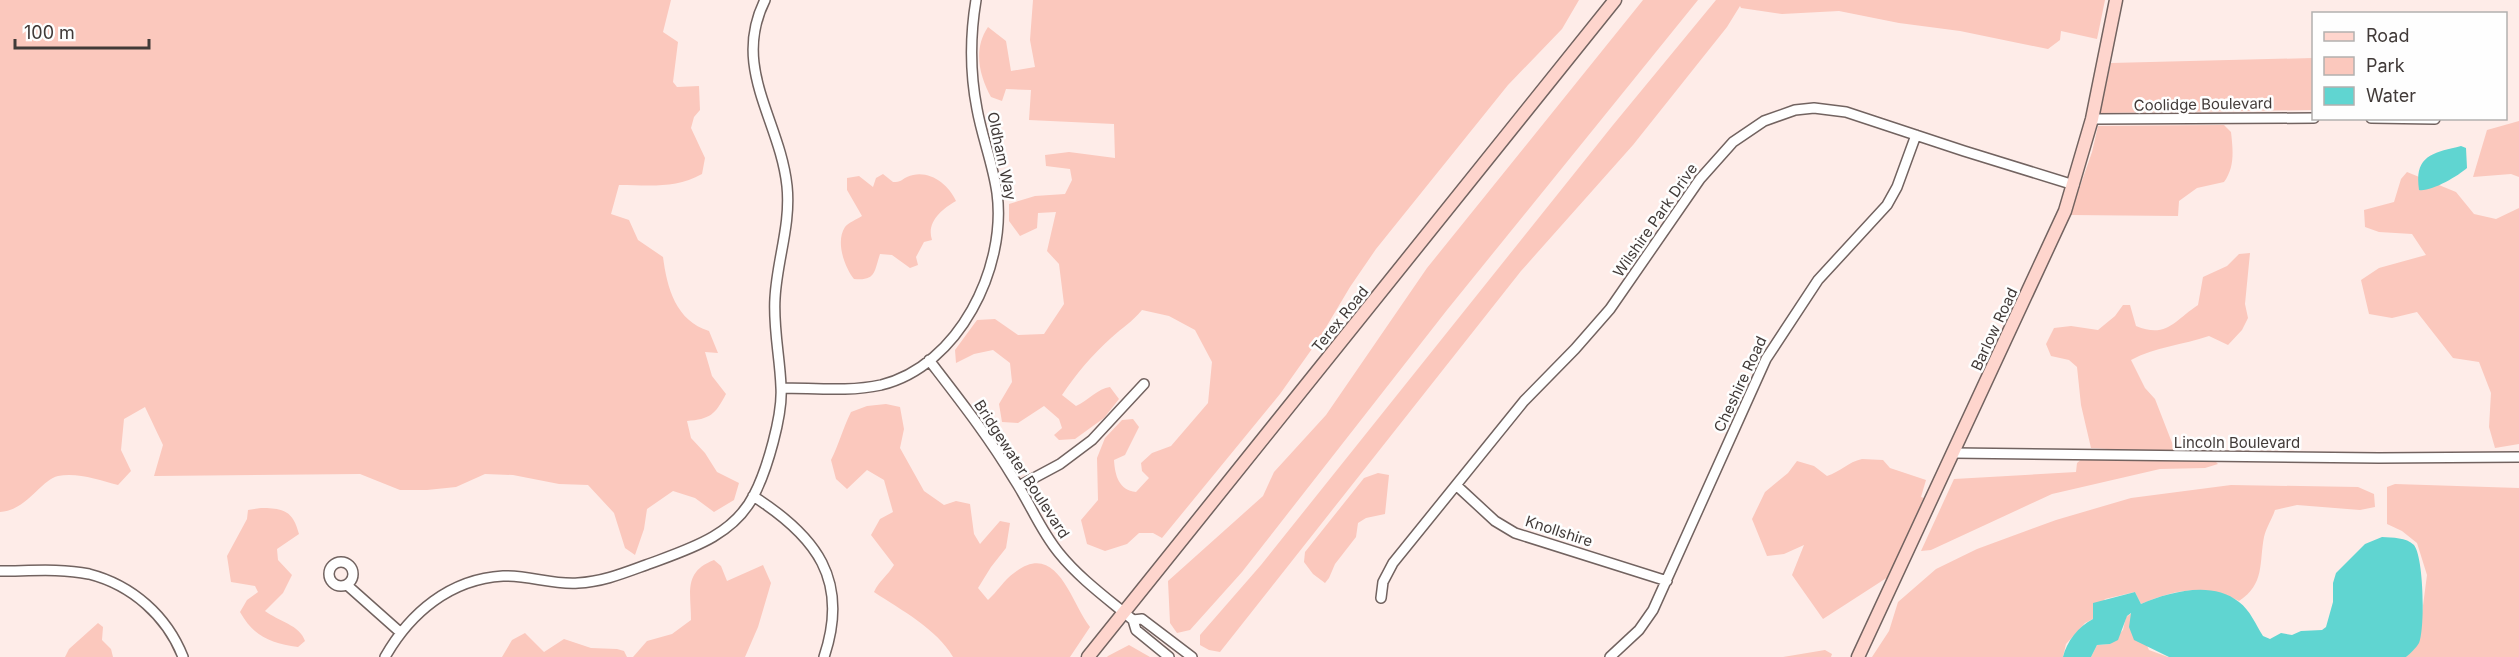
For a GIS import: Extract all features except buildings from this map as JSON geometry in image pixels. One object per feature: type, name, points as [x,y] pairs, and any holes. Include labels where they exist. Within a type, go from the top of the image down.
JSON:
[{"type":"main road","name":"Terex Road","points":[[1088,657],[1128,615],[1615,0]]},
{"type":"main road","name":"Barlow Road","points":[[1858,657],[2047,250],[2074,185],[2092,119],[2115,0]]},
{"type":"street","points":[[385,657],[422,608],[453,588],[503,576],[563,583],[595,582],[697,546],[728,526],[753,496],[774,434],[781,388],[775,296],[787,225],[786,184],[757,87],[753,60],[755,28],[765,0]]},
{"type":"street","name":"Oldham Way","points":[[781,388],[854,388],[882,384],[899,378],[930,360],[956,333],[975,305],[989,272],[997,233],[997,195],[977,109],[972,74],[972,27],[976,0]]},
{"type":"street","name":"Wilshire Park Drive","points":[[1381,598],[1383,582],[1393,563],[1524,401],[1575,349],[1614,304],[1676,210],[1700,179],[1724,151],[1748,131],[1782,114],[1814,108],[1846,112],[2074,185]]},
{"type":"street","name":"Coolidge Boulevard","points":[[2092,119],[2312,118]]},
{"type":"street","name":"Cheshire Road","points":[[1610,657],[1647,619],[1667,581],[1774,344],[1818,280],[1887,205],[1897,187],[1916,135]]},
{"type":"street","name":"Bridgewater Boulevard","points":[[930,360],[974,419],[1018,486],[1042,531],[1059,554],[1084,579],[1128,615]]},
{"type":"street","points":[[1018,486],[1060,464],[1092,440],[1144,384]]},
{"type":"street","name":"Lincoln Boulevard","points":[[1954,453],[2379,458],[2519,457]]},
{"type":"street","name":"Knollshire","points":[[1456,484],[1495,521],[1515,533],[1667,581]]},
{"type":"street","points":[[753,496],[796,526],[822,563],[831,595],[832,612],[830,638],[825,657]]},
{"type":"street","points":[[0,571],[64,571],[88,574],[112,582],[136,595],[150,608],[171,633],[183,657]]},
{"type":"street","points":[[347,585],[401,633]]},
{"type":"street","points":[[1128,615],[1136,630],[1169,657]]},
{"type":"street","points":[[1128,615],[1143,619],[1192,657]]},
{"type":"green space","points":[[0,0],[671,0],[663,32],[678,42],[673,82],[677,87],[699,86],[700,110],[694,117],[691,128],[705,158],[702,174],[672,184],[619,185],[611,214],[629,220],[638,240],[663,257],[667,280],[675,302],[688,320],[709,331],[718,353],[705,352],[712,376],[726,394],[711,415],[687,421],[691,438],[705,453],[717,472],[739,483],[734,500],[714,512],[695,498],[673,491],[647,509],[644,529],[635,555],[625,548],[614,513],[588,485],[559,484],[513,475],[485,474],[456,487],[400,490],[360,474],[154,476],[163,445],[145,407],[124,419],[121,450],[131,471],[118,485],[80,476],[58,476],[52,478],[18,506],[0,512]]},
{"type":"green space","points":[[1033,0],[1579,0],[1562,29],[1508,85],[1376,249],[1319,339],[1280,394],[1162,538],[1153,533],[1139,533],[1127,544],[1105,551],[1087,544],[1081,520],[1098,500],[1097,458],[1105,438],[1122,420],[1133,419],[1139,427],[1125,455],[1114,460],[1119,481],[1130,491],[1136,492],[1149,478],[1142,471],[1141,463],[1152,453],[1171,446],[1208,403],[1212,362],[1195,330],[1169,316],[1142,310],[1104,344],[1062,395],[1076,406],[1110,387],[1119,399],[1104,418],[1075,439],[1059,440],[1054,435],[1062,428],[1059,419],[1044,406],[1018,423],[1002,422],[999,404],[1012,382],[1010,363],[993,350],[974,354],[956,363],[955,350],[977,320],[995,319],[1018,335],[1044,334],[1064,304],[1059,264],[1047,251],[1056,212],[1038,213],[1037,228],[1020,236],[1009,221],[1009,204],[1035,196],[1065,194],[1072,180],[1070,169],[1046,166],[1045,155],[1069,152],[1115,158],[1114,124],[1029,120],[1031,90],[1006,89],[1002,101],[991,97],[983,80],[979,62],[983,35],[988,27],[1006,41],[1011,71],[1035,67],[1030,40]]},
{"type":"green space","points":[[1643,0],[1698,0],[1447,310],[1242,572],[1190,630],[1177,633],[1170,623],[1168,581],[1263,496],[1274,472],[1326,415],[1427,268]]},
{"type":"green space","points":[[1716,0],[2105,0],[2097,39],[2061,31],[2060,40],[2048,49],[1960,31],[1899,23],[1839,11],[1782,14],[1740,6],[1727,27],[1633,145],[1521,271],[1220,652],[1200,645],[1200,635],[1261,565],[1613,125]]},
{"type":"green space","points":[[2312,58],[2312,110],[2100,113],[2111,63]]},
{"type":"green space","points":[[2519,121],[2519,177],[2511,174],[2473,177],[2487,130]]},
{"type":"green space","points":[[2224,125],[2231,132],[2232,164],[2228,176],[2224,182],[2197,188],[2179,201],[2178,216],[2070,215],[2092,152],[2098,126]]},
{"type":"green space","points":[[2407,172],[2456,192],[2474,214],[2496,219],[2519,208],[2519,444],[2495,448],[2489,427],[2491,393],[2479,362],[2453,358],[2417,312],[2392,318],[2369,314],[2361,280],[2379,268],[2426,255],[2412,234],[2379,232],[2365,227],[2364,210],[2394,202],[2401,179]]},
{"type":"green space","points":[[883,174],[893,182],[915,175],[929,176],[948,188],[956,201],[941,212],[933,222],[932,240],[924,242],[916,257],[918,265],[910,268],[892,255],[880,254],[870,277],[854,279],[842,254],[841,240],[845,227],[862,216],[847,190],[847,178],[859,176],[873,187],[876,178]]},
{"type":"green space","points":[[2250,253],[2245,304],[2248,318],[2242,330],[2228,345],[2209,336],[2150,352],[2131,360],[2145,388],[2155,399],[2176,453],[2091,448],[2081,405],[2077,367],[2069,360],[2051,356],[2046,344],[2054,328],[2071,326],[2098,330],[2115,316],[2123,305],[2130,305],[2136,326],[2163,329],[2198,305],[2203,277],[2227,266],[2239,254]]},
{"type":"green space","points":[[886,404],[900,407],[904,429],[900,448],[924,491],[944,505],[956,501],[970,504],[974,534],[980,544],[1000,521],[1010,523],[1006,548],[978,588],[988,600],[1010,576],[1029,565],[1041,564],[1052,569],[1061,578],[1090,627],[1070,657],[953,657],[928,629],[874,592],[894,565],[871,535],[880,519],[893,512],[884,480],[867,470],[847,489],[836,479],[831,460],[851,412],[867,406]]},
{"type":"green space","points":[[2083,458],[2214,460],[2218,464],[2205,468],[2160,469],[2052,494],[1931,550],[1921,551],[1954,479],[2076,472],[2077,463]]},
{"type":"green space","points":[[1862,459],[1883,460],[1890,468],[1926,480],[1921,497],[1924,498],[1888,577],[1823,619],[1792,575],[1804,545],[1784,554],[1767,556],[1752,519],[1765,492],[1788,473],[1797,461],[1814,466],[1827,476]]},
{"type":"green space","points":[[1378,473],[1389,475],[1385,514],[1366,518],[1358,523],[1356,537],[1335,564],[1325,583],[1313,574],[1304,562],[1305,552],[1364,478]]},
{"type":"green space","points":[[2395,484],[2519,488],[2519,657],[2406,657],[2418,644],[2427,575],[2417,543],[2402,531],[2387,524],[2387,487]]},
{"type":"green space","points":[[2231,485],[2358,487],[2374,494],[2375,507],[2360,510],[2297,505],[2275,510],[2264,537],[2257,580],[2239,601],[2214,592],[2190,590],[2141,604],[2135,592],[2105,599],[2093,619],[2085,623],[2066,644],[2063,657],[1872,657],[1889,631],[1898,602],[1936,569],[1977,549],[2056,520],[2131,498]]},
{"type":"green space","points":[[261,508],[286,512],[297,526],[299,534],[277,549],[278,560],[292,575],[283,593],[265,611],[298,631],[305,641],[298,647],[271,641],[257,633],[240,612],[247,600],[258,592],[255,586],[231,582],[227,556],[247,519],[248,510]]},
{"type":"green space","points":[[714,560],[721,566],[727,581],[763,565],[771,583],[758,627],[745,657],[633,657],[647,641],[672,634],[691,620],[690,592],[693,577],[697,570]]},
{"type":"green space","points":[[2132,613],[2149,650],[2168,657],[2091,657],[2097,645],[2110,644],[2123,630],[2126,617]]},
{"type":"green space","points":[[98,623],[103,627],[102,640],[111,649],[113,657],[65,657],[69,649]]},
{"type":"green space","points":[[525,633],[544,652],[564,639],[591,648],[624,651],[627,657],[502,657],[512,640]]},
{"type":"green space","points":[[1129,645],[1150,657],[1107,657],[1108,656]]},
{"type":"green space","points":[[1825,650],[1832,654],[1831,657],[1783,657]]},
{"type":"water","points":[[2461,146],[2466,148],[2467,168],[2437,186],[2419,190],[2418,178],[2423,163],[2434,154]]},
{"type":"water","points":[[2382,537],[2399,538],[2411,542],[2420,564],[2421,635],[2418,645],[2406,657],[2169,657],[2134,640],[2129,627],[2131,613],[2127,616],[2118,640],[2110,644],[2097,645],[2091,657],[2063,657],[2074,635],[2093,619],[2093,603],[2135,592],[2141,604],[2190,590],[2216,591],[2228,595],[2243,605],[2263,636],[2270,639],[2281,633],[2292,635],[2301,631],[2322,630],[2326,627],[2333,602],[2333,583],[2336,573],[2365,544]]}]
